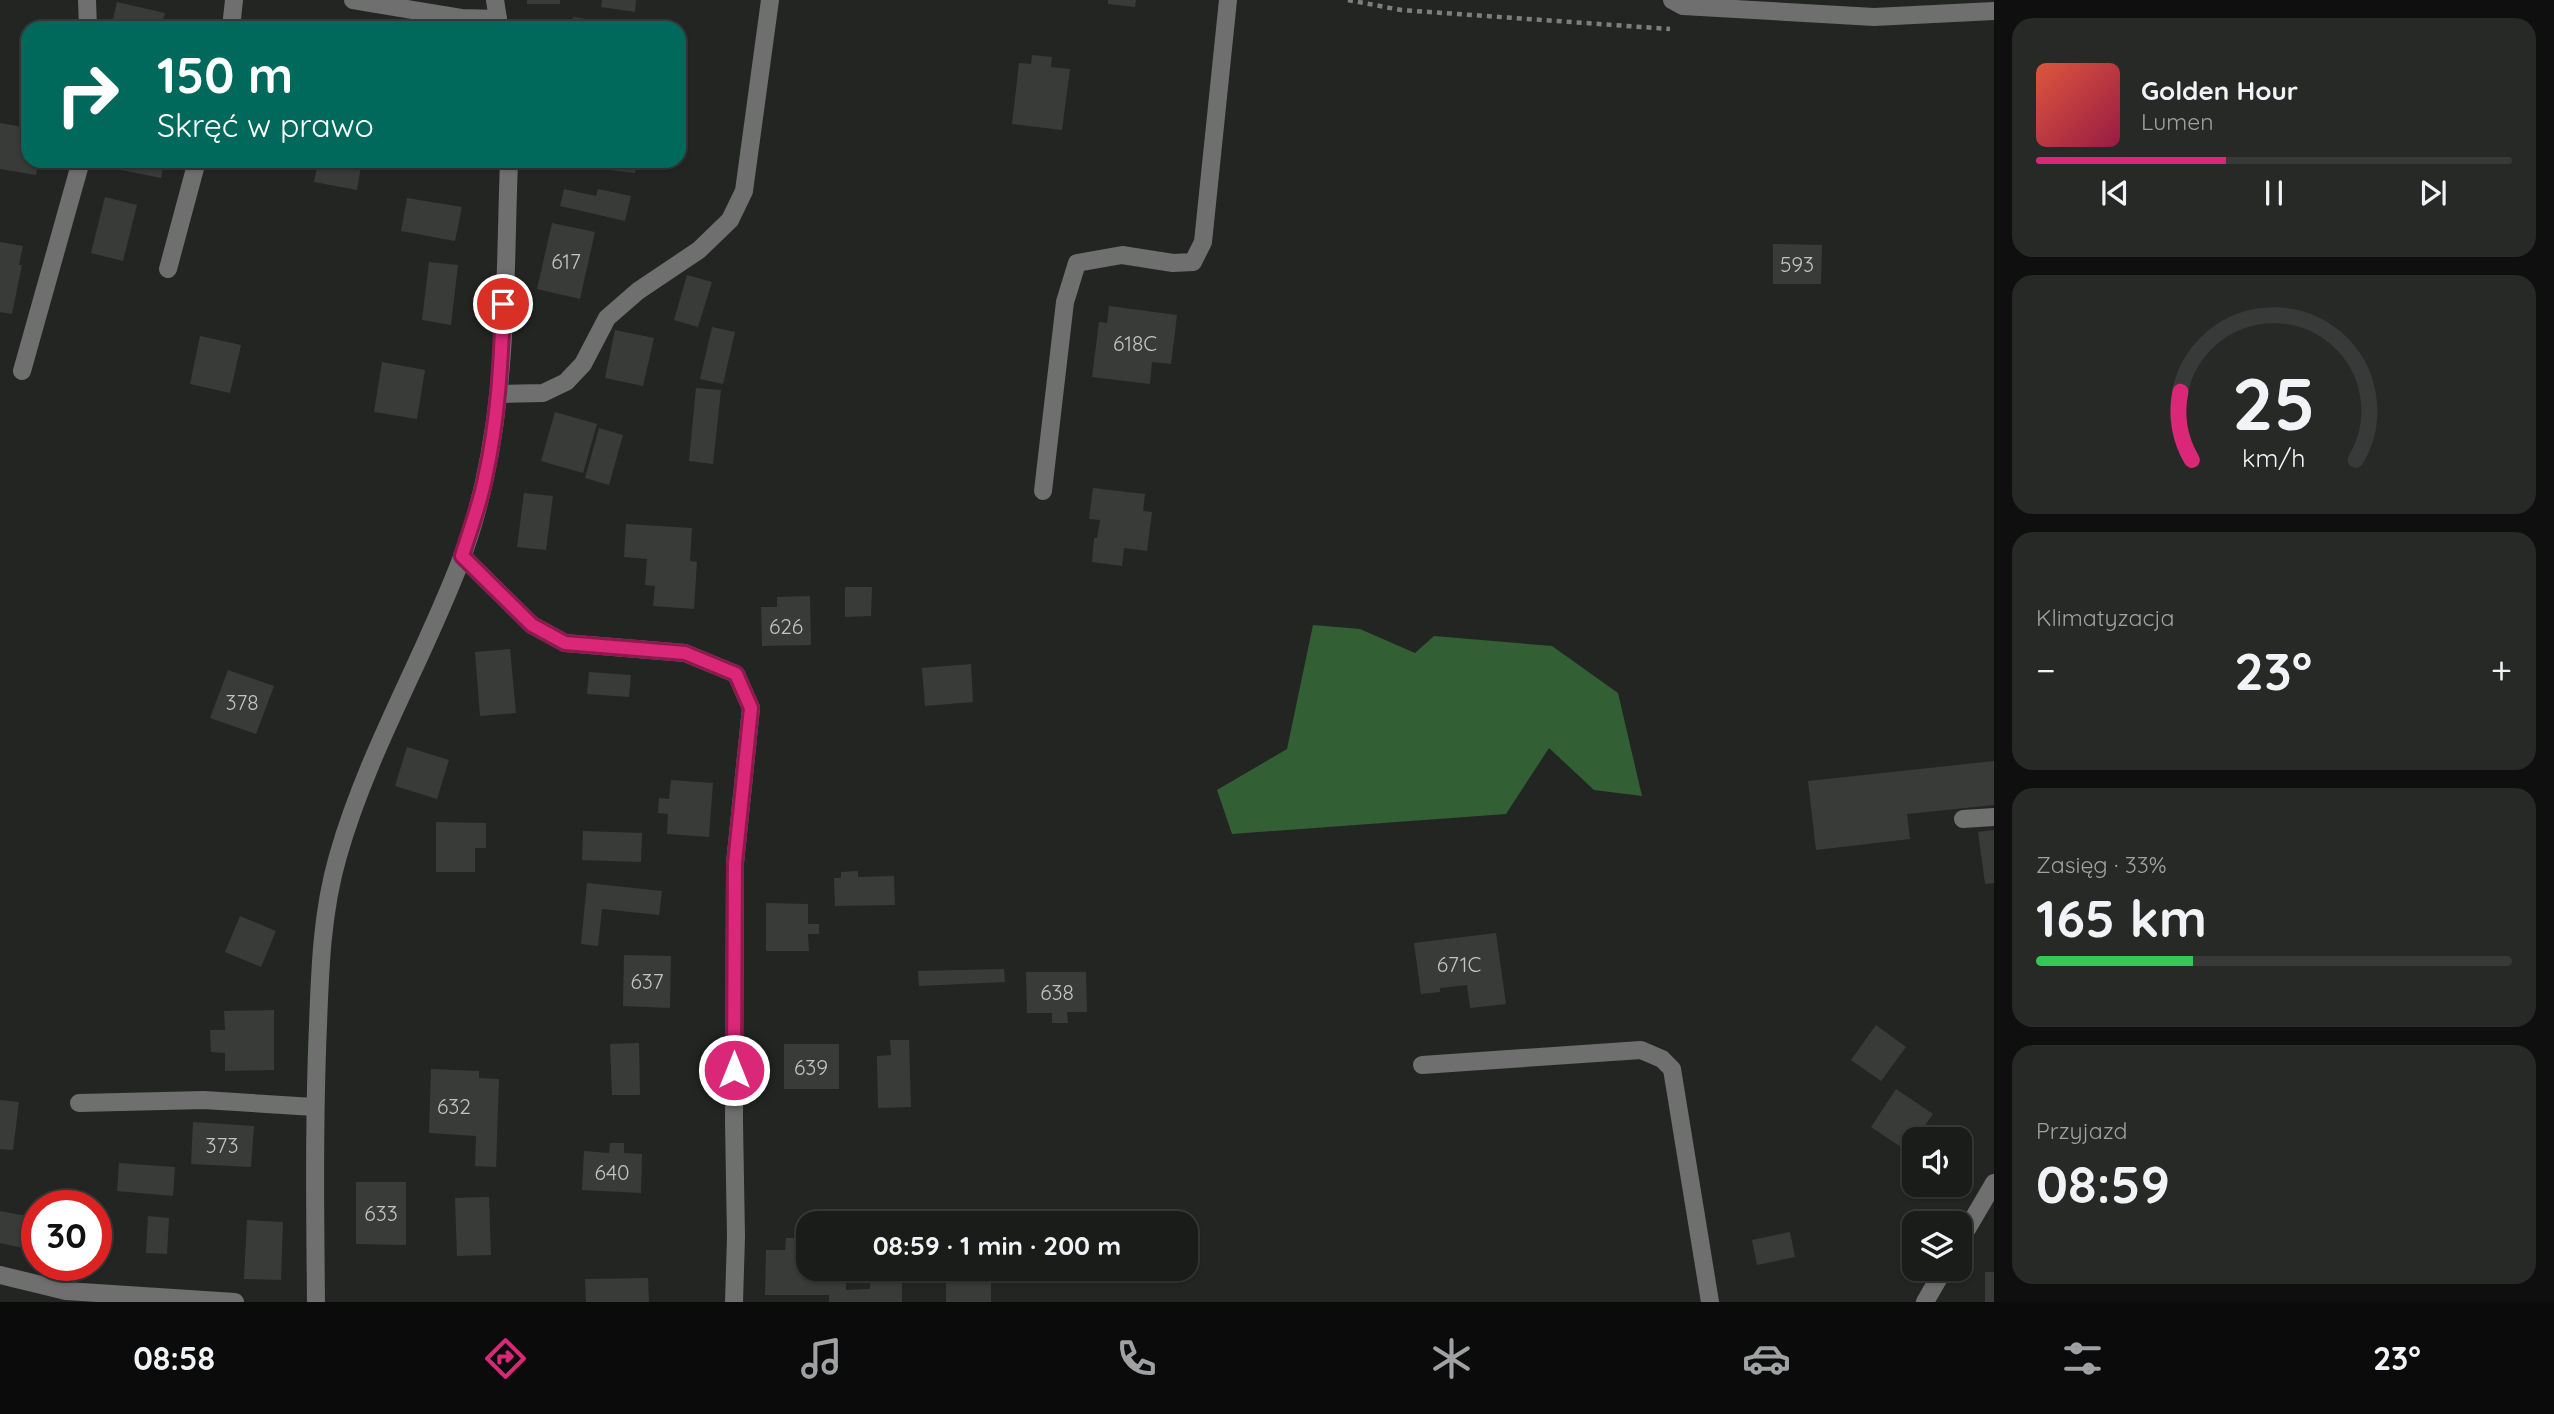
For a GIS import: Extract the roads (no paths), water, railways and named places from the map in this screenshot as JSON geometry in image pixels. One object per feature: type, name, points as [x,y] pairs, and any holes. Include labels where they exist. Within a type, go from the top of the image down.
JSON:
[{"type":"street","points":[[87,0],[88,21]]},
{"type":"street","points":[[232,21],[234,0]]},
{"type":"street","points":[[353,0],[480,21]]},
{"type":"street","points":[[495,0],[498,21]]},
{"type":"street","points":[[499,394],[543,393],[566,382],[583,364],[607,318],[638,291],[699,250],[730,220],[744,191],[770,0]]},
{"type":"street","points":[[1043,491],[1065,302],[1077,263],[1122,255],[1172,263],[1193,262],[1203,242],[1228,0]]},
{"type":"street","points":[[1672,0],[1683,6],[1874,17],[1994,11]]},
{"type":"street","points":[[22,371],[79,168]]},
{"type":"street","points":[[168,269],[195,168]]},
{"type":"street","points":[[316,1302],[314,1107],[322,938],[337,857],[361,792],[462,556],[485,478],[499,394],[509,168]]},
{"type":"street","points":[[462,556],[532,625],[565,643],[685,653],[736,674],[751,708],[735,863],[734,1122],[737,1237],[734,1302]]},
{"type":"street","points":[[1963,819],[1994,817]]},
{"type":"street","points":[[1422,1065],[1642,1050],[1662,1059],[1672,1069],[1710,1302]]},
{"type":"street","points":[[79,1103],[204,1100],[314,1107]]},
{"type":"street","points":[[1972,1221],[1994,1183]]},
{"type":"street","points":[[0,1275],[66,1291],[236,1302]]},
{"type":"street","points":[[1924,1302],[1937,1281]]}]
